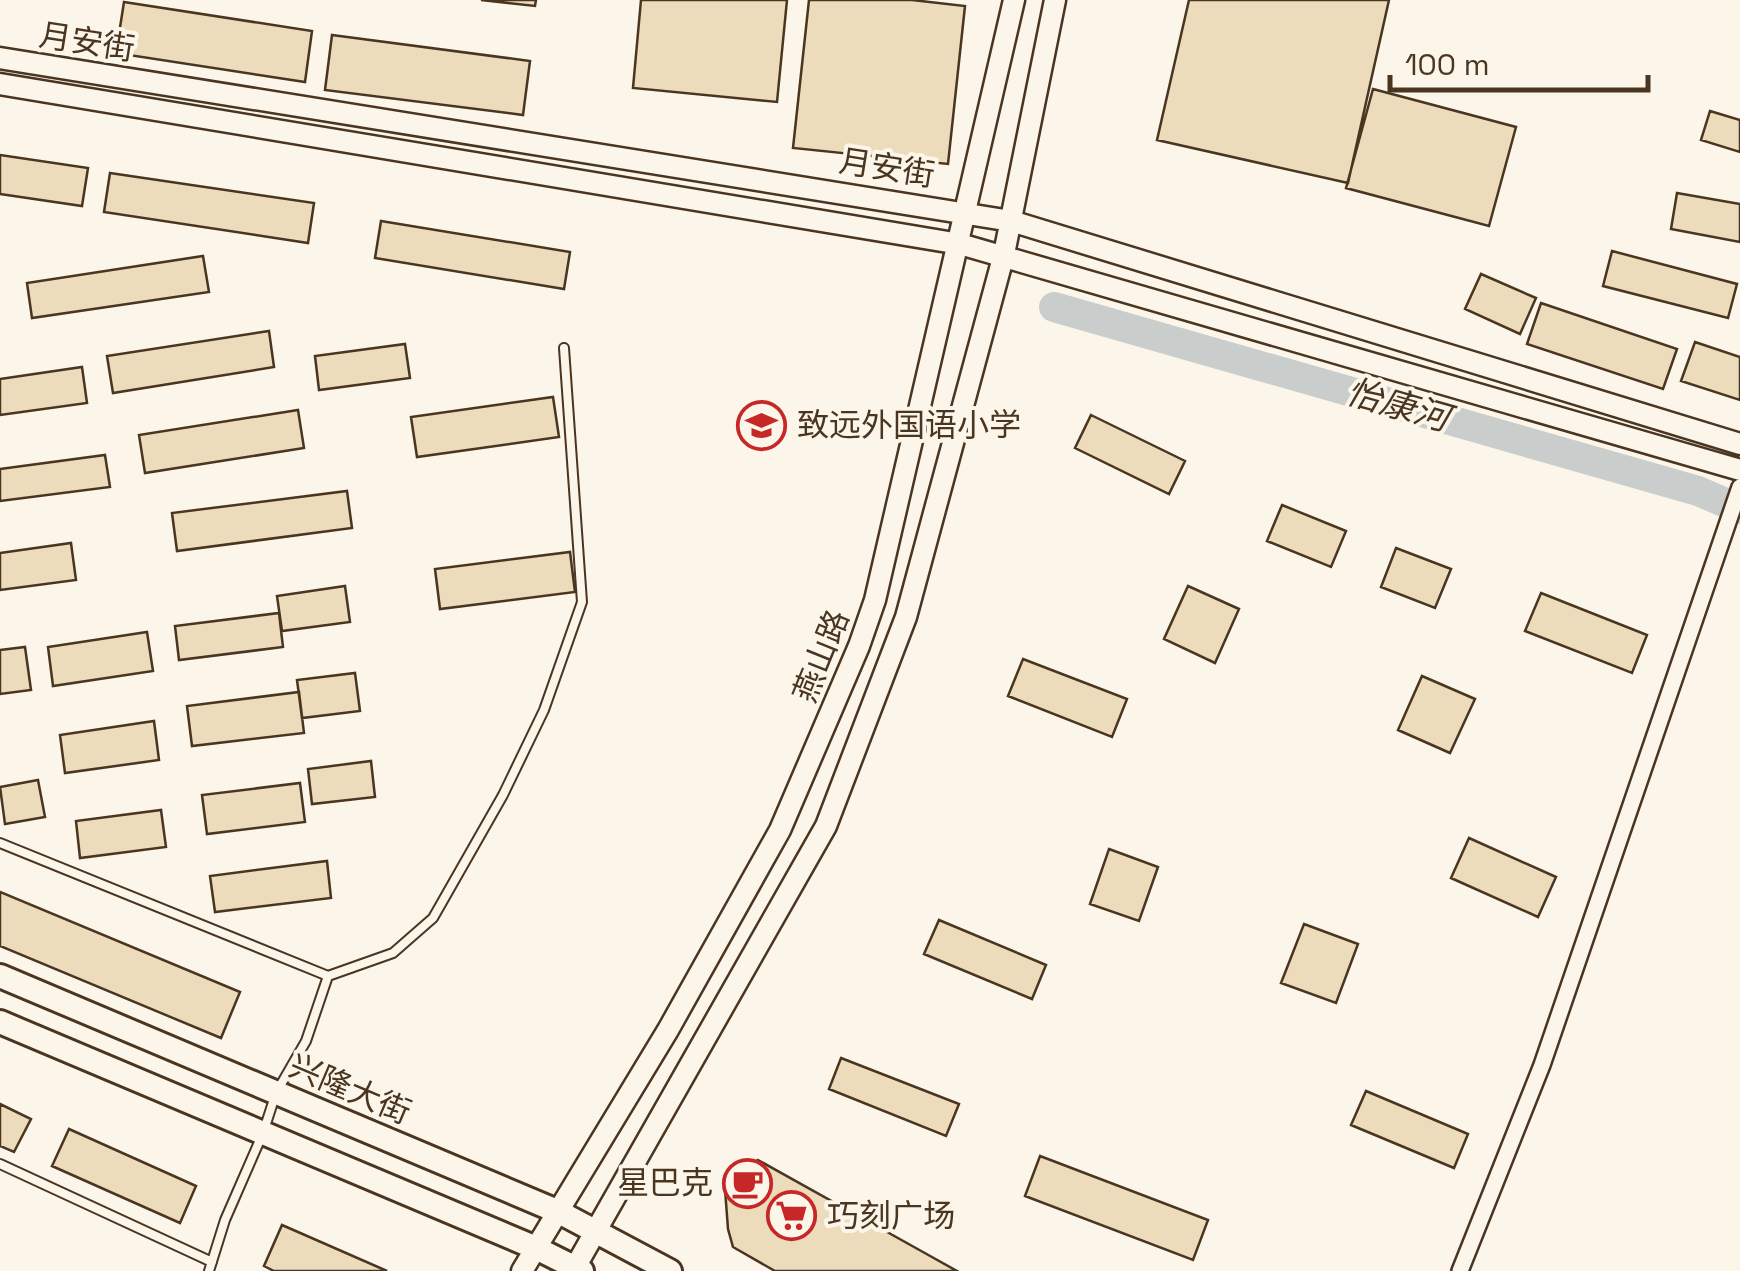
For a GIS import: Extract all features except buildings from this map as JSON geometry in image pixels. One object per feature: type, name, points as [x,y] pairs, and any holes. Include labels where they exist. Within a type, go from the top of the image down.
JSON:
[{"type":"main road","name":"兴隆大街","points":[[0,976],[559,1212],[670,1271]]},
{"type":"main road","points":[[0,1022],[536,1248],[577,1270]]},
{"type":"street","name":"燕山路","points":[[522,1271],[668,1030],[780,830],[859,646],[875,600],[1014,0]]},
{"type":"street","name":"燕山路","points":[[577,1270],[826,826],[906,617],[1004,254],[1055,0]]},
{"type":"street","name":"月安街","points":[[0,58],[1012,220],[1740,444]]},
{"type":"street","points":[[0,84],[960,244],[1740,470]]},
{"type":"street","points":[[1460,1271],[1542,1064],[1740,487]]},
{"type":"lane","points":[[0,843],[328,976],[393,953],[434,918],[503,794],[544,710],[582,602],[564,348]]},
{"type":"lane","points":[[0,1164],[211,1266],[225,1220],[276,1093],[306,1042],[328,976]]},
{"type":"waterway","name":"怡康河","points":[[1054,307],[1698,491],[1740,509]]},
{"type":"place","name":"致远外国语小学","points":[[762,425]]},
{"type":"place","name":"星巴克","points":[[748,1183]]},
{"type":"place","name":"巧刻广场","points":[[792,1216]]}]
